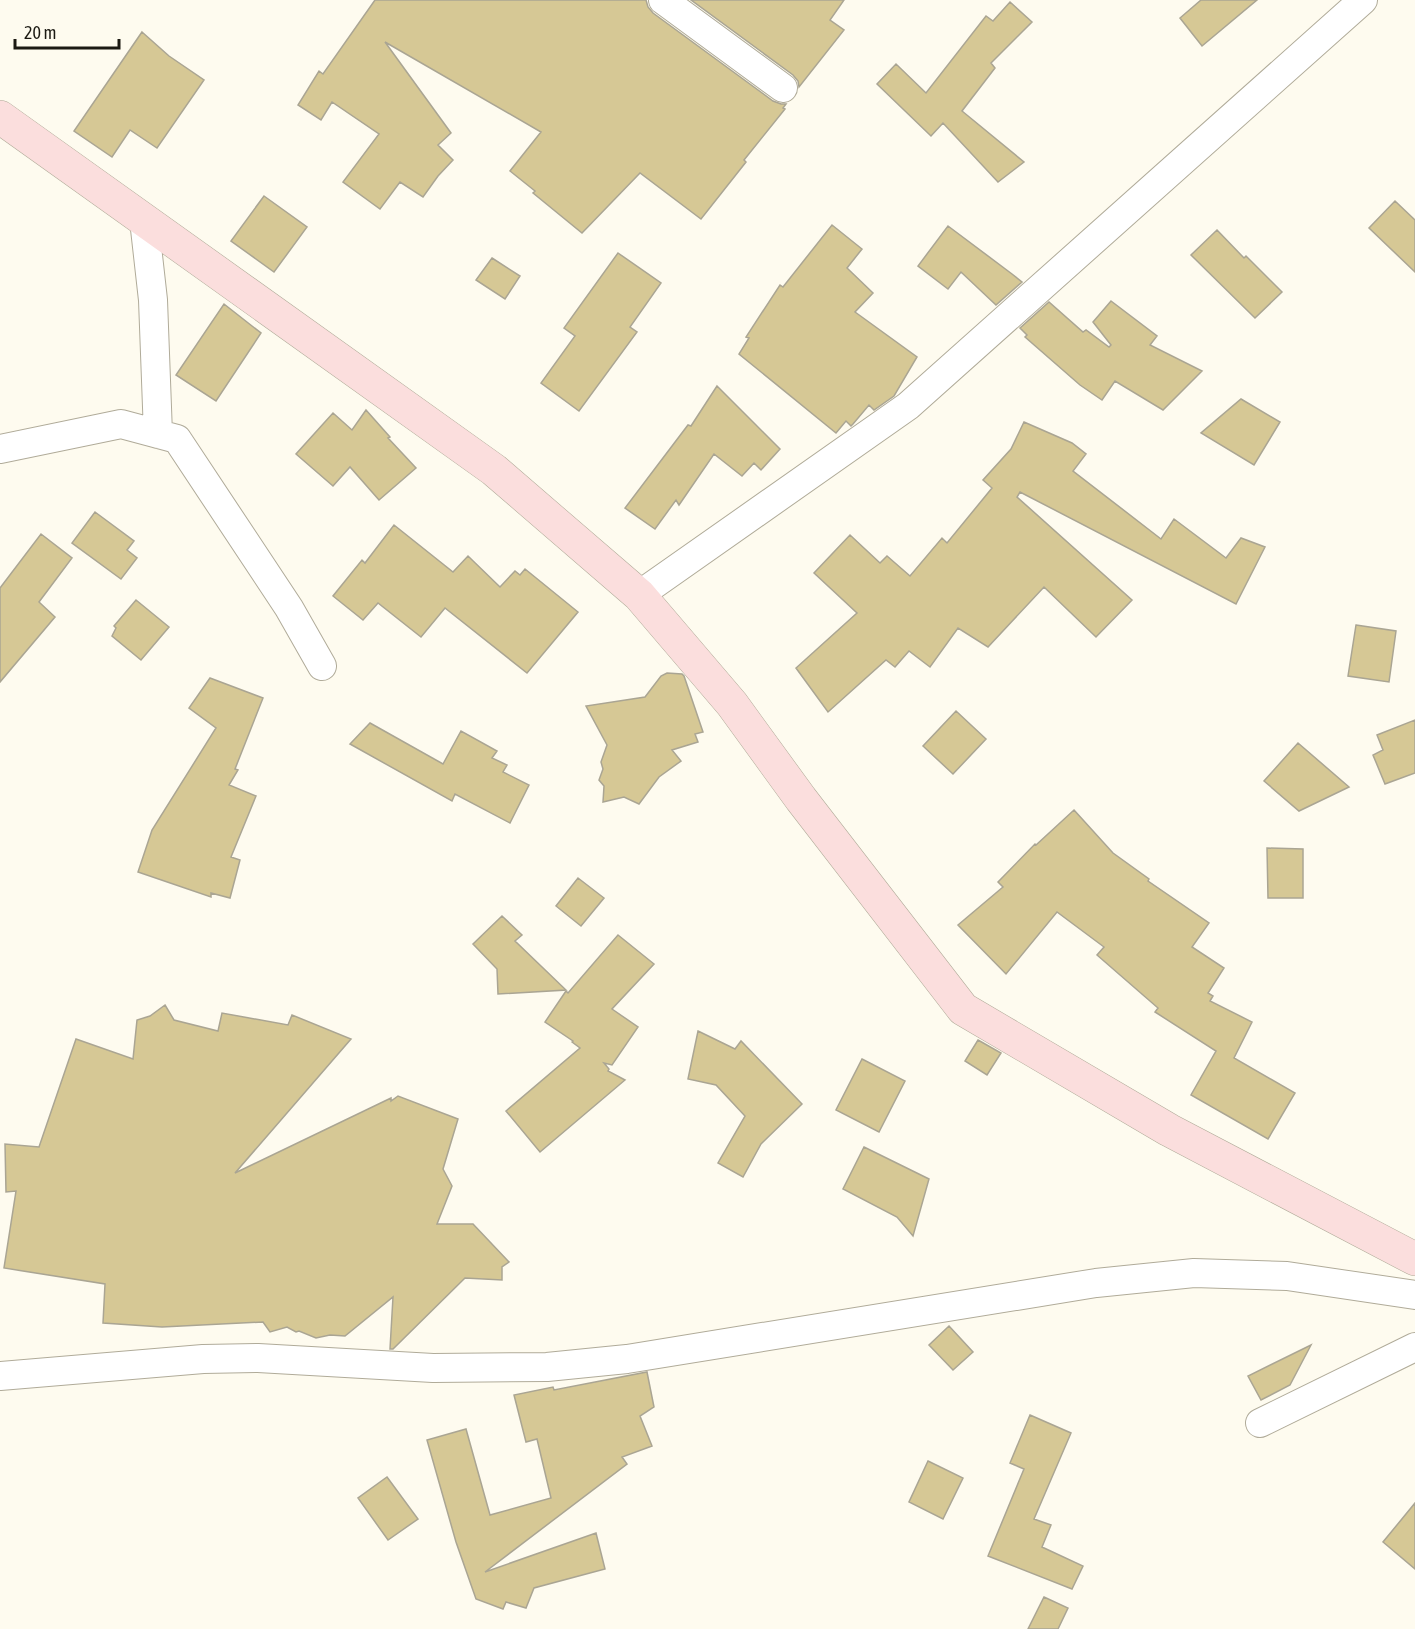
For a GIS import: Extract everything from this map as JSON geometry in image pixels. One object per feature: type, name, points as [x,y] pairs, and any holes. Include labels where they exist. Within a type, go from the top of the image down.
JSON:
[{"type":"street","points":[[663,0],[783,88]]},
{"type":"street","points":[[639,595],[908,406],[1363,0]]},
{"type":"street","points":[[0,117],[494,470],[639,595],[732,704],[801,799],[963,1009],[1169,1130],[1415,1258]]},
{"type":"street","points":[[144,220],[153,300],[158,434]]},
{"type":"street","points":[[0,449],[121,424],[177,439],[289,608],[322,666]]},
{"type":"street","points":[[0,1376],[203,1359],[258,1358],[433,1368],[547,1367],[627,1359],[1096,1283],[1194,1273],[1287,1276],[1415,1295]]},
{"type":"street","points":[[1260,1423],[1415,1347]]},
{"type":"building","points":[[375,0],[646,0],[653,13],[773,101],[786,104],[783,108],[785,109],[701,219],[640,173],[582,233],[510,171],[541,132],[385,42],[451,133],[438,145],[453,160],[423,197],[400,182],[380,209],[343,182],[379,134],[332,102],[321,120],[298,105],[319,71],[323,74]]},
{"type":"building","points":[[691,0],[844,0],[830,20],[844,30],[799,87],[793,75]]},
{"type":"building","points":[[1201,0],[1257,0],[1202,46],[1180,18]]},
{"type":"building","points":[[1010,2],[1032,22],[991,63],[995,68],[962,111],[1024,162],[998,182],[943,123],[931,136],[877,84],[896,64],[926,93],[986,16],[993,21]]},
{"type":"building","points":[[142,32],[169,56],[204,80],[157,148],[130,130],[112,157],[74,131]]},
{"type":"building","points":[[264,196],[307,227],[274,272],[231,241]]},
{"type":"building","points":[[1395,201],[1415,220],[1415,272],[1369,228]]},
{"type":"building","points":[[832,225],[862,249],[847,268],[873,293],[855,312],[917,357],[894,396],[874,410],[869,405],[851,426],[846,421],[836,433],[739,354],[749,338],[746,337],[780,285],[783,287]]},
{"type":"building","points":[[948,226],[1022,282],[996,305],[961,272],[948,289],[918,266]]},
{"type":"building","points":[[1217,230],[1282,292],[1255,318],[1191,255]]},
{"type":"building","points":[[618,253],[661,283],[630,327],[637,332],[579,411],[541,383],[575,336],[564,328]]},
{"type":"building","points":[[492,258],[520,276],[505,299],[476,280]]},
{"type":"building","points":[[1111,301],[1157,336],[1150,345],[1202,371],[1163,410],[1115,381],[1102,400],[1080,385],[1025,337],[1027,335],[1020,328],[1049,302],[1083,332],[1086,330],[1109,347],[1111,345],[1093,322]]},
{"type":"building","points":[[224,304],[261,333],[216,401],[176,375]]},
{"type":"building","points":[[717,386],[780,449],[761,470],[754,463],[742,476],[714,454],[679,505],[676,500],[655,529],[625,508],[688,425],[691,426]]},
{"type":"building","points":[[1241,399],[1280,422],[1254,465],[1201,433]]},
{"type":"building","points":[[366,410],[416,468],[379,500],[350,467],[333,486],[296,454],[333,413],[352,430]]},
{"type":"building","points":[[1024,422],[1072,443],[1086,454],[1073,471],[1161,539],[1174,519],[1226,558],[1241,538],[1265,547],[1236,604],[1020,492],[1017,497],[1132,600],[1096,637],[1044,587],[988,647],[958,628],[930,667],[909,651],[895,667],[886,660],[828,712],[796,668],[857,613],[814,573],[850,535],[880,563],[887,556],[910,576],[942,538],[947,543],[992,488],[983,480],[1011,449]]},
{"type":"building","points":[[95,512],[134,541],[127,550],[137,558],[121,579],[72,543]]},
{"type":"building","points":[[394,525],[453,572],[468,556],[500,587],[515,571],[520,575],[525,569],[578,612],[527,673],[445,608],[421,637],[378,603],[363,620],[333,596],[362,560],[365,563]]},
{"type":"building","points":[[41,534],[72,558],[39,602],[55,617],[0,682],[0,588]]},
{"type":"building","points":[[136,600],[169,627],[141,660],[112,636],[116,628],[114,626]]},
{"type":"building","points":[[1356,625],[1396,631],[1389,682],[1348,676]]},
{"type":"building","points":[[667,673],[684,676],[703,732],[695,734],[698,742],[672,750],[681,761],[659,777],[639,804],[624,797],[603,802],[604,786],[599,780],[603,769],[601,762],[607,745],[586,706],[645,697],[661,676]]},
{"type":"building","points":[[210,678],[263,698],[235,769],[238,770],[229,785],[256,796],[231,857],[240,860],[230,898],[211,893],[211,897],[138,872],[152,830],[216,728],[189,708]]},
{"type":"building","points":[[956,711],[986,739],[953,774],[923,746]]},
{"type":"building","points":[[1415,720],[1415,773],[1385,784],[1373,755],[1383,750],[1377,735]]},
{"type":"building","points":[[370,723],[443,764],[461,731],[497,751],[492,758],[507,765],[503,772],[529,785],[510,823],[455,794],[452,801],[350,744]]},
{"type":"building","points":[[1298,743],[1349,787],[1299,811],[1264,781]]},
{"type":"building","points":[[1074,810],[1113,853],[1149,879],[1148,881],[1209,923],[1192,947],[1224,968],[1208,993],[1213,996],[1210,1001],[1252,1022],[1234,1058],[1295,1093],[1268,1139],[1191,1095],[1216,1051],[1155,1012],[1158,1008],[1097,955],[1104,947],[1057,912],[1006,974],[958,925],[1003,887],[998,882],[1035,844]]},
{"type":"building","points":[[1267,848],[1303,849],[1303,898],[1268,898]]},
{"type":"building","points":[[578,878],[604,898],[581,926],[556,906]]},
{"type":"building","points":[[502,916],[522,935],[515,941],[566,990],[498,994],[497,969],[473,944]]},
{"type":"building","points":[[618,935],[654,964],[612,1009],[638,1027],[612,1065],[604,1063],[608,1071],[625,1080],[540,1152],[506,1111],[580,1048],[545,1022],[566,991],[568,993]]},
{"type":"building","points":[[165,1005],[174,1020],[218,1031],[222,1013],[288,1025],[292,1015],[351,1039],[235,1173],[398,1096],[458,1119],[443,1169],[452,1186],[437,1224],[473,1224],[509,1262],[502,1267],[502,1280],[465,1278],[393,1349],[390,1349],[393,1297],[345,1336],[330,1335],[316,1338],[287,1327],[270,1332],[263,1322],[162,1327],[103,1323],[105,1284],[4,1268],[16,1191],[6,1192],[5,1144],[39,1147],[76,1039],[133,1059],[137,1020],[150,1016]]},
{"type":"building","points":[[698,1031],[735,1049],[741,1041],[802,1104],[761,1144],[743,1177],[718,1163],[745,1116],[716,1085],[688,1079]]},
{"type":"building","points":[[978,1040],[1001,1053],[987,1075],[965,1061]]},
{"type":"building","points":[[862,1059],[905,1081],[879,1132],[836,1110]]},
{"type":"building","points":[[864,1147],[929,1179],[913,1236],[897,1217],[843,1189]]},
{"type":"building","points":[[949,1326],[973,1352],[953,1370],[929,1345]]},
{"type":"building","points":[[1311,1345],[1290,1385],[1261,1400],[1248,1376]]},
{"type":"building","points":[[647,1372],[654,1407],[640,1416],[652,1446],[622,1457],[627,1464],[485,1572],[596,1533],[605,1569],[534,1588],[526,1608],[506,1602],[503,1609],[476,1599],[456,1542],[427,1440],[466,1429],[490,1515],[551,1498],[537,1439],[526,1442],[514,1395],[553,1387],[554,1390]]},
{"type":"building","points":[[1030,1415],[1071,1433],[1034,1519],[1051,1525],[1042,1547],[1083,1566],[1072,1589],[988,1556],[1024,1469],[1010,1463]]},
{"type":"building","points":[[928,1461],[963,1478],[943,1519],[909,1502]]},
{"type":"building","points":[[387,1477],[418,1519],[388,1540],[358,1498]]},
{"type":"building","points":[[1415,1503],[1415,1569],[1383,1542]]},
{"type":"building","points":[[1044,1597],[1068,1608],[1058,1629],[1028,1629]]}]
